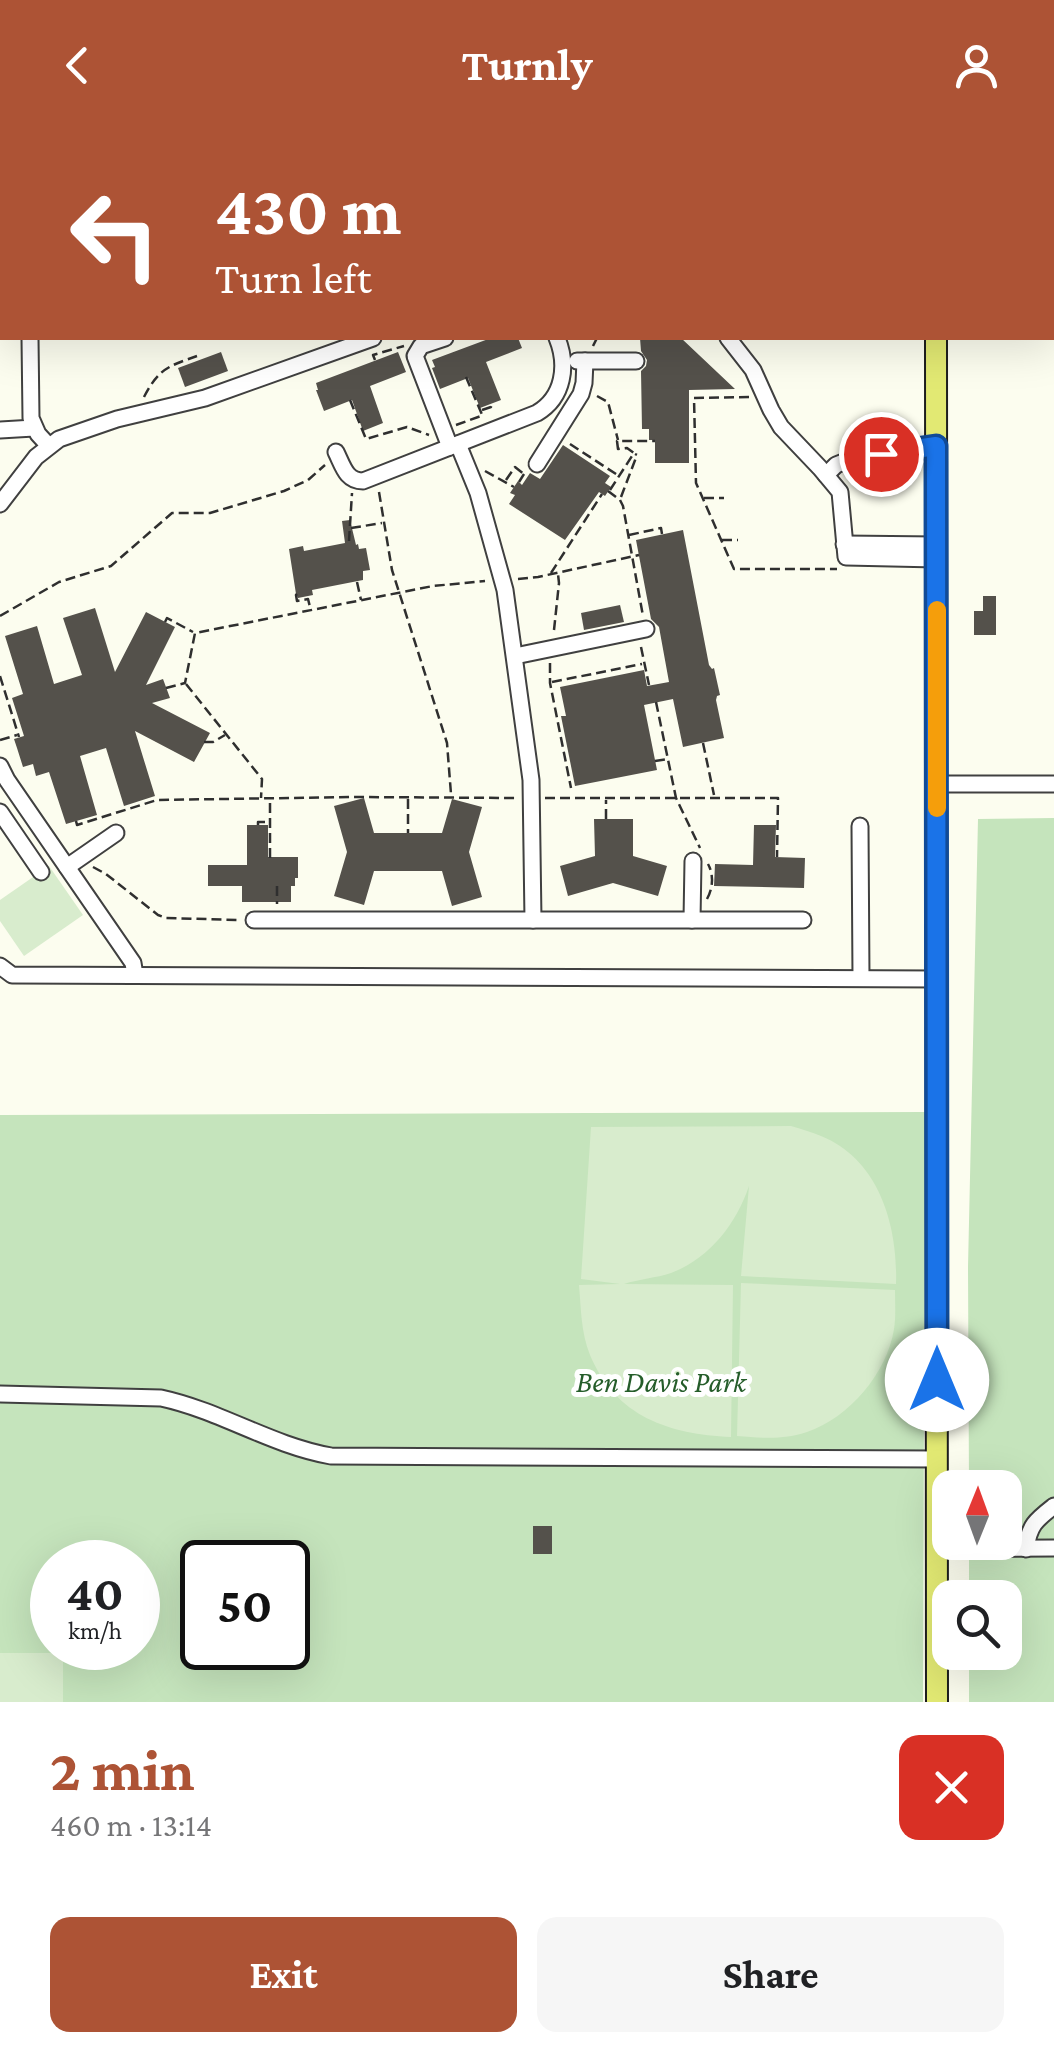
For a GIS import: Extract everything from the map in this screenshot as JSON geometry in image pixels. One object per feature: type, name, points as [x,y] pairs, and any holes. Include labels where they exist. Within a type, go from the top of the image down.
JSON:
[{"type":"main road","points":[[936,340],[937,1470]]},
{"type":"main road","points":[[937,1560],[937,1702]]},
{"type":"street","points":[[30,340],[30,418],[48,446]]},
{"type":"street","points":[[0,504],[48,446],[69,435],[206,398],[368,340]]},
{"type":"street","points":[[439,340],[421,346],[416,361],[449,439],[471,474],[502,580],[528,746],[533,920]]},
{"type":"street","points":[[336,452],[347,475],[363,481],[484,419],[536,412],[551,402],[561,380],[557,340]]},
{"type":"street","points":[[730,340],[746,360],[781,427],[840,492],[855,558],[937,552]]},
{"type":"street","points":[[562,361],[636,362]]},
{"type":"street","points":[[530,468],[578,399],[586,361]]},
{"type":"street","points":[[0,430],[34,428]]},
{"type":"street","points":[[826,474],[846,461],[936,446]]},
{"type":"street","points":[[514,656],[646,630]]},
{"type":"street","points":[[0,766],[133,963],[135,975]]},
{"type":"street","points":[[937,784],[1054,784]]},
{"type":"street","points":[[0,812],[41,872]]},
{"type":"street","points":[[860,826],[861,978]]},
{"type":"street","points":[[67,866],[116,834]]},
{"type":"street","points":[[692,920],[693,861]]},
{"type":"street","points":[[254,920],[803,920]]},
{"type":"street","points":[[2,971],[12,975],[937,979]]},
{"type":"street","points":[[0,1394],[161,1398],[186,1404],[281,1444],[331,1456],[937,1458]]},
{"type":"street","points":[[1026,1549],[1028,1533],[1036,1520],[1054,1506]]},
{"type":"street","points":[[1022,1549],[1054,1548]]},
{"type":"path","points":[[375,360],[373,355],[402,345],[416,352]]},
{"type":"path","points":[[146,412],[144,397],[158,374],[170,365],[197,356]]},
{"type":"path","points":[[466,377],[484,419]]},
{"type":"path","points":[[583,387],[608,402],[618,449],[627,448],[637,455],[620,500],[646,630],[640,644],[649,686]]},
{"type":"path","points":[[725,390],[725,397]]},
{"type":"path","points":[[762,392],[748,397],[694,398],[696,483],[734,570],[831,568],[855,558]]},
{"type":"path","points":[[350,400],[367,439],[407,427],[449,439],[484,419],[490,404]]},
{"type":"path","points":[[374,427],[377,436]]},
{"type":"path","points":[[563,440],[619,476]]},
{"type":"path","points":[[618,441],[654,441]]},
{"type":"path","points":[[0,616],[59,582],[111,566],[176,512],[210,513],[284,491],[318,474],[336,452]]},
{"type":"path","points":[[620,500],[608,491],[634,453]]},
{"type":"path","points":[[505,482],[514,468],[530,468]]},
{"type":"path","points":[[518,482],[530,468]]},
{"type":"path","points":[[471,474],[490,472],[514,487]]},
{"type":"path","points":[[376,476],[392,570],[445,733],[451,797]]},
{"type":"path","points":[[349,541],[353,480]]},
{"type":"path","points":[[551,574],[602,494]]},
{"type":"path","points":[[702,498],[724,498]]},
{"type":"path","points":[[349,529],[384,523]]},
{"type":"path","points":[[628,535],[661,528],[662,534]]},
{"type":"path","points":[[721,540],[738,540]]},
{"type":"path","points":[[165,622],[168,618],[195,633],[399,592],[551,574],[638,554]]},
{"type":"path","points":[[557,572],[560,583],[550,682],[571,788]]},
{"type":"path","points":[[358,582],[362,600]]},
{"type":"path","points":[[298,594],[297,601],[308,598],[310,610]]},
{"type":"path","points":[[184,683],[195,633]]},
{"type":"path","points":[[550,682],[645,664]]},
{"type":"path","points":[[0,676],[19,736],[0,740]]},
{"type":"path","points":[[166,688],[184,683]]},
{"type":"path","points":[[184,683],[262,779],[262,798]]},
{"type":"path","points":[[656,702],[676,798],[712,871],[712,891],[692,920]]},
{"type":"path","points":[[204,742],[226,734]]},
{"type":"path","points":[[703,743],[715,798]]},
{"type":"path","points":[[656,761],[668,758]]},
{"type":"path","points":[[408,797],[408,833]]},
{"type":"path","points":[[270,798],[270,858]]},
{"type":"path","points":[[606,798],[606,819]]},
{"type":"path","points":[[76,821],[77,825],[157,800],[778,798],[777,857]]},
{"type":"path","points":[[258,825],[270,822]]},
{"type":"path","points":[[67,866],[97,869],[166,918],[254,920]]},
{"type":"path","points":[[277,886],[277,920]]},
{"type":"green space","points":[[1054,818],[1054,1702],[969,1702],[969,1670],[1022,1670],[1022,1580],[969,1580],[969,1560],[1022,1560],[1022,1470],[969,1470],[968,1267],[978,819]]},
{"type":"green space","points":[[49,866],[83,915],[24,956],[0,921],[0,900]]},
{"type":"green space","name":"Ben Davis Park","points":[[925,1112],[923,1702],[0,1702],[0,1115]]},
{"type":"green space","points":[[791,1126],[841,1147],[871,1178],[889,1218],[896,1284],[741,1276],[749,1186],[729,1226],[698,1258],[671,1273],[624,1284],[733,1285],[731,1437],[686,1432],[647,1418],[614,1394],[590,1355],[585,1338],[579,1285],[620,1284],[581,1279],[591,1127]]},
{"type":"green space","points":[[741,1283],[895,1290],[890,1345],[864,1392],[837,1416],[807,1432],[764,1438],[737,1436]]},
{"type":"green space","points":[[0,1653],[30,1653],[30,1670],[63,1670],[63,1702],[0,1702]]},
{"type":"building","points":[[486,340],[519,340],[522,348],[486,362],[501,400],[480,408],[468,378],[440,389],[432,360]]},
{"type":"building","points":[[640,340],[683,340],[735,389],[689,390],[689,463],[655,463],[655,440],[649,440],[649,429],[642,429],[641,371],[647,360]]},
{"type":"building","points":[[221,352],[228,371],[185,387],[178,368]]},
{"type":"building","points":[[398,352],[406,372],[370,386],[383,423],[363,431],[352,400],[324,411],[316,383]]},
{"type":"building","points":[[563,445],[610,476],[605,483],[611,487],[605,496],[599,492],[565,540],[509,504],[515,495],[510,493],[518,481],[522,485],[530,473],[540,479]]},
{"type":"building","points":[[350,520],[356,545],[366,548],[370,570],[363,571],[363,580],[312,590],[313,595],[298,598],[289,549],[303,546],[304,551],[345,543],[342,521]]},
{"type":"building","points":[[683,530],[709,665],[714,668],[720,695],[716,700],[724,738],[683,747],[673,699],[644,705],[657,770],[575,786],[561,716],[566,716],[560,687],[644,670],[647,686],[669,682],[659,627],[651,619],[636,540]]},
{"type":"building","points":[[983,596],[996,596],[996,635],[974,635],[974,611],[983,611]]},
{"type":"building","points":[[620,605],[624,622],[584,630],[581,613]]},
{"type":"building","points":[[95,608],[115,672],[146,612],[175,627],[146,685],[163,679],[170,698],[152,703],[210,733],[194,762],[135,731],[155,796],[124,806],[106,748],[80,756],[97,815],[66,824],[49,772],[36,776],[33,764],[23,767],[14,739],[24,736],[12,698],[23,694],[5,636],[37,626],[54,684],[82,675],[63,618]]},
{"type":"building","points":[[364,798],[374,833],[442,833],[452,799],[482,807],[469,852],[482,897],[452,906],[442,871],[374,871],[364,905],[334,896],[347,852],[334,806]]},
{"type":"building","points":[[594,819],[633,819],[633,856],[667,866],[658,896],[613,883],[568,896],[560,866],[595,856]]},
{"type":"building","points":[[247,825],[268,825],[268,857],[298,857],[298,878],[295,886],[291,886],[291,902],[242,902],[242,886],[208,886],[208,865],[247,865]]},
{"type":"building","points":[[754,825],[776,825],[775,857],[805,858],[804,888],[714,886],[715,864],[753,865]]},
{"type":"building","points":[[533,1526],[552,1526],[552,1554],[533,1554]]},
{"type":"slow traffic","points":[[937,610],[937,808]]},
{"type":"route","points":[[881,454],[936,446],[937,1380]]}]
